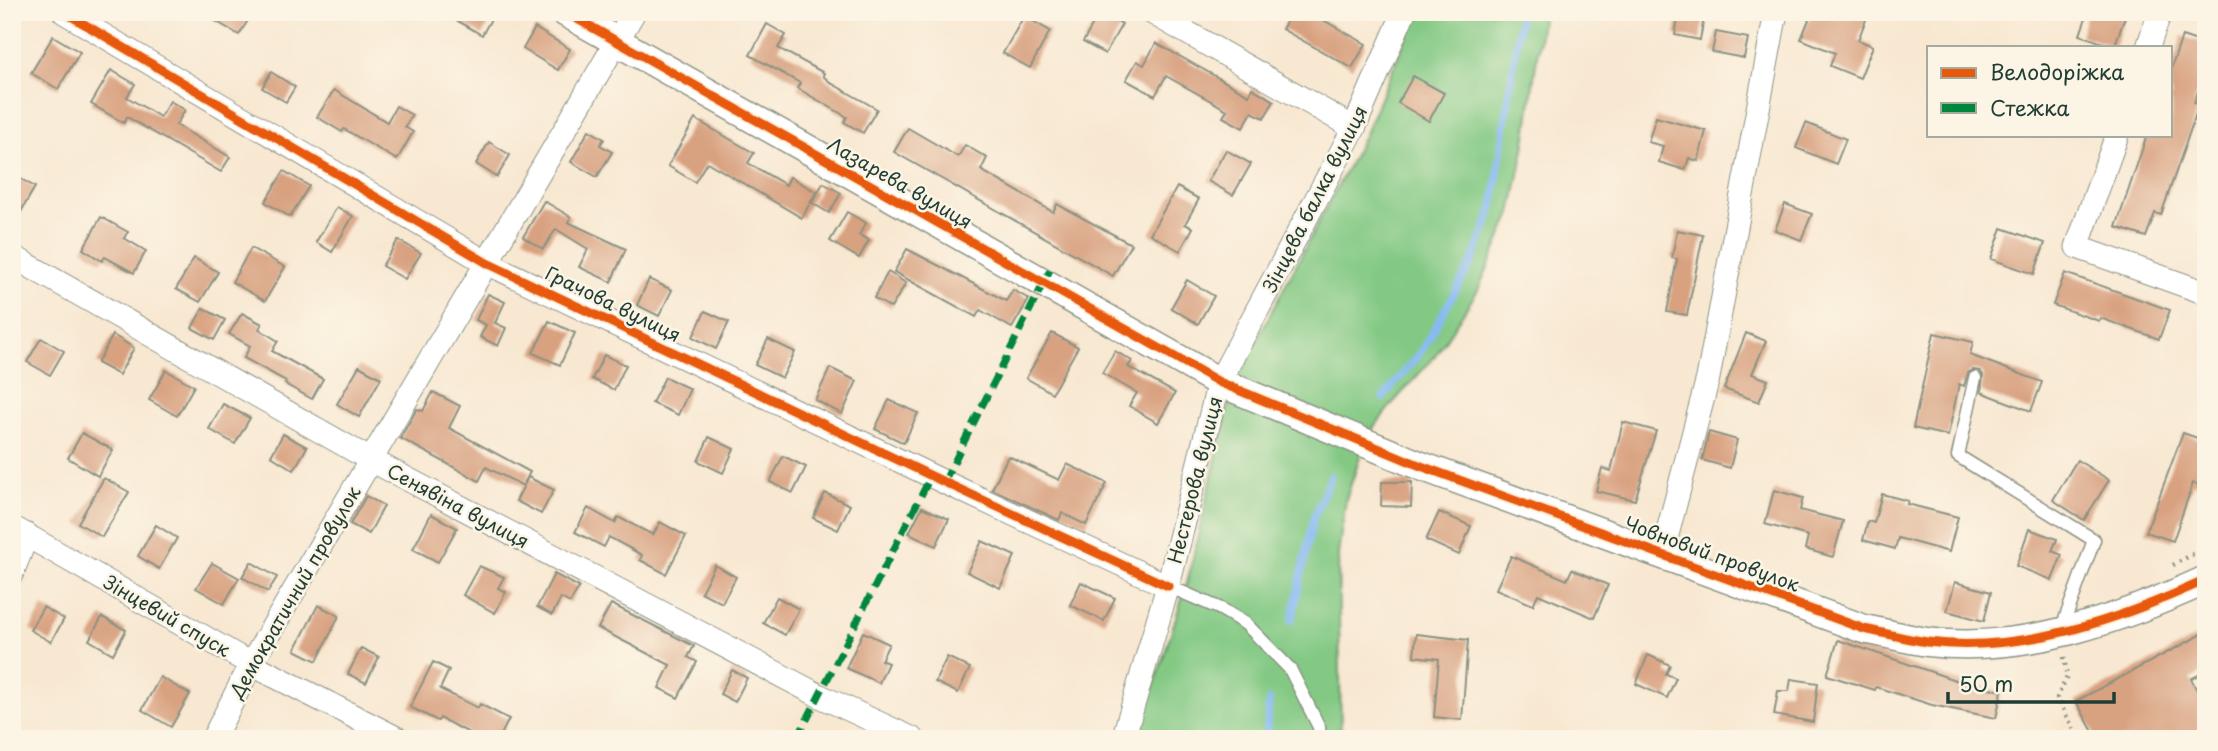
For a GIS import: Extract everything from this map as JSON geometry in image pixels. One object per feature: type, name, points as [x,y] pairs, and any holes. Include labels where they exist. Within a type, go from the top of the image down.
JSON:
[{"type":"street","name":"Грачова вулиця","points":[[64,12],[487,263],[937,479],[1168,586]]},
{"type":"street","name":"Лазарева вулиця","points":[[565,12],[1219,382]]},
{"type":"street","name":"Демократичний провулок","points":[[213,739],[251,664],[634,12]]},
{"type":"street","points":[[1152,12],[1354,128]]},
{"type":"street","name":"Зінцева балка вулиця","points":[[1219,382],[1354,128],[1404,12]]},
{"type":"street","name":"Човновий провулок","points":[[1662,554],[1708,378],[1776,12]]},
{"type":"street","points":[[2148,46],[2160,12]]},
{"type":"street","points":[[2117,136],[2077,247],[2206,293]]},
{"type":"street","name":"Сенявіна вулиця","points":[[12,256],[371,460],[808,690],[913,739]]},
{"type":"street","name":"Човновий провулок","points":[[1219,382],[1422,466],[1877,632],[1929,642],[1995,643],[2060,633],[2111,619],[2206,580]]},
{"type":"street","name":"Нестерова вулиця","points":[[1123,739],[1168,586],[1219,382]]},
{"type":"street","points":[[12,573],[20,531]]},
{"type":"street","name":"Зінцевий спуск","points":[[20,531],[251,664],[398,739]]},
{"type":"lane","points":[[1975,378],[1958,456],[2094,540],[2060,633]]},
{"type":"lane","points":[[1168,586],[1246,624],[1290,669],[1319,727],[1320,739]]},
{"type":"path","points":[[2170,567],[2206,547]]},
{"type":"path","points":[[2067,677],[2057,698],[2078,739]]},
{"type":"green space","points":[[1417,12],[1543,12],[1525,144],[1511,214],[1478,290],[1436,355],[1369,434],[1236,379],[1364,136]]},
{"type":"green space","points":[[1230,398],[1362,451],[1346,499],[1338,554],[1341,739],[1137,739],[1187,583]]},
{"type":"building","points":[[201,12],[253,12],[239,35]]},
{"type":"building","points":[[442,12],[495,12],[482,35]]},
{"type":"building","points":[[1100,12],[1122,24],[1105,54],[1083,42]]},
{"type":"building","points":[[1292,12],[1309,12],[1366,44],[1352,68],[1282,29]]},
{"type":"building","points":[[1679,12],[1705,12],[1700,40],[1675,35]]},
{"type":"building","points":[[1812,12],[1869,12],[1858,40],[1873,46],[1860,78],[1830,66],[1835,53],[1801,39]]},
{"type":"building","points":[[2088,12],[2111,12],[2125,17],[2114,46],[2080,35]]},
{"type":"building","points":[[1024,16],[1050,31],[1030,68],[1003,53]]},
{"type":"building","points":[[767,24],[786,35],[778,48],[824,73],[823,76],[831,83],[877,109],[863,133],[844,122],[847,117],[797,88],[800,83],[750,55]]},
{"type":"building","points":[[535,28],[570,49],[558,70],[523,49]]},
{"type":"building","points":[[1716,32],[1748,38],[1744,58],[1712,52]]},
{"type":"building","points":[[53,36],[80,52],[58,89],[31,73]]},
{"type":"building","points":[[2182,36],[2206,44],[2206,69],[2194,103],[2199,105],[2161,215],[2155,213],[2146,237],[2116,227],[2147,136],[2172,136],[2172,66]]},
{"type":"building","points":[[1156,43],[1249,95],[1252,88],[1274,101],[1264,118],[1252,112],[1243,128],[1223,117],[1227,110],[1166,76],[1155,96],[1126,80],[1137,61],[1144,65]]},
{"type":"building","points":[[111,70],[135,84],[127,97],[160,117],[170,101],[185,110],[176,125],[230,157],[221,172],[127,117],[124,123],[91,104]]},
{"type":"building","points":[[271,72],[295,87],[286,102],[262,88]]},
{"type":"building","points":[[1413,76],[1444,93],[1429,121],[1398,103]]},
{"type":"building","points":[[334,90],[387,122],[396,106],[412,115],[405,127],[413,132],[397,160],[344,129],[342,132],[317,117]]},
{"type":"building","points":[[1656,117],[1706,131],[1698,161],[1689,158],[1685,170],[1659,162],[1663,146],[1648,142]]},
{"type":"building","points":[[695,119],[754,153],[748,163],[786,185],[790,177],[816,192],[802,218],[707,162],[695,182],[668,166]]},
{"type":"building","points":[[1806,123],[1846,139],[1836,164],[1796,148]]},
{"type":"building","points":[[908,128],[958,157],[965,145],[987,158],[981,170],[1053,212],[1057,204],[1131,244],[1113,276],[894,152]]},
{"type":"building","points":[[589,130],[604,139],[600,145],[612,152],[597,177],[571,162]]},
{"type":"building","points":[[489,142],[510,155],[497,177],[476,164]]},
{"type":"building","points":[[1226,150],[1251,164],[1233,195],[1208,181]]},
{"type":"building","points":[[284,171],[309,186],[290,217],[265,202]]},
{"type":"building","points":[[12,174],[35,187],[12,227]]},
{"type":"building","points":[[823,183],[841,193],[829,213],[812,203]]},
{"type":"building","points":[[1177,187],[1199,199],[1185,224],[1193,228],[1180,251],[1150,234]]},
{"type":"building","points":[[544,201],[571,217],[568,222],[626,249],[611,282],[579,267],[588,249],[556,229],[543,249],[523,237]]},
{"type":"building","points":[[1785,204],[1812,214],[1801,240],[1775,230]]},
{"type":"building","points":[[337,207],[353,216],[332,252],[316,242]]},
{"type":"building","points":[[847,212],[866,223],[859,235],[869,240],[859,258],[830,241]]},
{"type":"building","points":[[101,217],[128,232],[124,238],[146,251],[134,273],[105,257],[102,261],[83,249]]},
{"type":"building","points":[[2002,228],[2045,243],[2034,274],[1991,259]]},
{"type":"building","points":[[1677,230],[1703,235],[1687,315],[1667,312],[1677,259],[1672,258]]},
{"type":"building","points":[[398,240],[421,253],[405,279],[382,266]]},
{"type":"building","points":[[251,248],[285,267],[265,301],[232,282]]},
{"type":"building","points":[[907,249],[1006,301],[1013,290],[1029,299],[1012,328],[980,310],[976,317],[894,272]]},
{"type":"building","points":[[194,258],[218,272],[200,302],[176,289]]},
{"type":"building","points":[[888,272],[906,283],[891,308],[874,298]]},
{"type":"building","points":[[2065,273],[2170,310],[2159,339],[2053,305]]},
{"type":"building","points":[[649,279],[672,290],[659,316],[637,305]]},
{"type":"building","points":[[1187,280],[1214,296],[1198,324],[1171,308]]},
{"type":"building","points":[[488,294],[505,302],[495,323],[506,328],[498,346],[480,337],[486,325],[476,320]]},
{"type":"building","points":[[203,308],[225,320],[214,340],[192,328]]},
{"type":"building","points":[[705,311],[729,322],[716,349],[693,337]]},
{"type":"building","points":[[242,313],[262,324],[259,329],[278,341],[272,351],[323,379],[312,399],[244,358],[250,346],[229,334]]},
{"type":"building","points":[[549,321],[575,333],[560,365],[533,353]]},
{"type":"building","points":[[1052,333],[1078,347],[1052,393],[1026,378]]},
{"type":"building","points":[[1746,333],[1766,341],[1752,374],[1768,380],[1759,402],[1724,389]]},
{"type":"building","points":[[1934,333],[1973,342],[1970,355],[2042,382],[2031,411],[1981,392],[1983,375],[1980,371],[1973,370],[1968,373],[1964,386],[1959,384],[1948,436],[1913,428]]},
{"type":"building","points":[[113,335],[134,348],[119,375],[97,363]]},
{"type":"building","points":[[41,338],[64,351],[50,375],[27,362]]},
{"type":"building","points":[[768,339],[795,352],[782,378],[755,365]]},
{"type":"building","points":[[1115,351],[1132,361],[1128,367],[1175,393],[1158,423],[1129,406],[1137,393],[1102,373]]},
{"type":"building","points":[[604,355],[626,365],[614,390],[592,379]]},
{"type":"building","points":[[359,366],[381,378],[359,417],[337,404]]},
{"type":"building","points":[[830,368],[857,381],[842,414],[815,400]]},
{"type":"building","points":[[166,370],[194,386],[177,416],[149,400]]},
{"type":"building","points":[[665,377],[690,389],[678,415],[652,403]]},
{"type":"building","points":[[433,392],[460,406],[449,428],[530,472],[523,486],[486,467],[479,481],[400,438],[417,409],[423,411]]},
{"type":"building","points":[[889,400],[918,413],[904,443],[875,429]]},
{"type":"building","points":[[223,404],[250,418],[235,444],[209,429]]},
{"type":"building","points":[[1623,422],[1656,431],[1635,500],[1596,491],[1602,468],[1611,471]]},
{"type":"building","points":[[1709,432],[1737,440],[1730,468],[1702,460]]},
{"type":"building","points":[[82,433],[113,450],[98,476],[68,458]]},
{"type":"building","points":[[2183,433],[2206,441],[2206,487],[2193,483],[2173,541],[2146,532]]},
{"type":"building","points":[[283,434],[307,447],[294,470],[271,456]]},
{"type":"building","points":[[709,437],[734,449],[723,473],[698,461]]},
{"type":"building","points":[[783,456],[806,467],[793,493],[770,482]]},
{"type":"building","points":[[1008,456],[1059,480],[1067,464],[1107,483],[1086,525],[1062,513],[1059,520],[992,489]]},
{"type":"building","points":[[2077,460],[2109,480],[2084,520],[2053,500]]},
{"type":"building","points":[[528,477],[554,490],[541,514],[516,501]]},
{"type":"building","points":[[104,478],[129,492],[102,537],[78,523]]},
{"type":"building","points":[[1382,482],[1412,482],[1411,507],[1381,506]]},
{"type":"building","points":[[1774,490],[1803,498],[1800,510],[1843,521],[1833,557],[1805,549],[1808,536],[1765,524]]},
{"type":"building","points":[[825,493],[850,505],[838,530],[813,518]]},
{"type":"building","points":[[1882,494],[1908,501],[1907,504],[1958,517],[1949,552],[1898,538],[1895,549],[1863,540],[1868,521],[1874,523]]},
{"type":"building","points":[[366,496],[384,506],[369,534],[350,524]]},
{"type":"building","points":[[922,507],[949,519],[936,546],[909,533]]},
{"type":"building","points":[[588,508],[615,523],[618,517],[653,535],[660,522],[686,536],[666,574],[640,560],[642,555],[609,537],[604,547],[575,532]]},
{"type":"building","points":[[1439,512],[1471,526],[1459,555],[1426,540]]},
{"type":"building","points":[[431,514],[457,528],[438,562],[413,549]]},
{"type":"building","points":[[156,525],[177,538],[159,569],[138,556]]},
{"type":"building","points":[[2029,529],[2057,539],[2052,551],[2062,555],[2052,580],[2016,566]]},
{"type":"building","points":[[982,541],[1015,556],[1000,588],[967,572]]},
{"type":"building","points":[[1511,556],[1567,580],[1572,569],[1608,585],[1594,618],[1538,594],[1533,605],[1496,589]]},
{"type":"building","points":[[251,562],[277,577],[268,592],[242,577]]},
{"type":"building","points":[[212,563],[239,578],[224,604],[196,588]]},
{"type":"building","points":[[715,565],[736,577],[722,603],[701,592]]},
{"type":"building","points":[[479,566],[504,577],[498,588],[506,592],[495,613],[463,595]]},
{"type":"building","points":[[554,574],[579,587],[570,603],[561,598],[552,615],[537,607]]},
{"type":"building","points":[[1081,582],[1115,598],[1104,621],[1070,605]]},
{"type":"building","points":[[1955,582],[1991,592],[1984,621],[1947,611]]},
{"type":"building","points":[[777,597],[799,609],[785,635],[763,623]]},
{"type":"building","points":[[611,604],[694,646],[688,657],[697,662],[678,698],[659,688],[670,665],[598,628]]},
{"type":"building","points":[[318,605],[339,616],[317,661],[295,650]]},
{"type":"building","points":[[43,607],[64,619],[51,642],[30,630]]},
{"type":"building","points":[[102,617],[126,630],[113,654],[89,640]]},
{"type":"building","points":[[863,632],[889,644],[881,660],[888,663],[879,683],[846,668]]},
{"type":"building","points":[[2206,632],[2206,671],[2191,679],[2206,707],[2206,739],[2097,739],[2076,701]]},
{"type":"building","points":[[1416,634],[1468,640],[1462,720],[1434,717],[1439,659],[1414,656]]},
{"type":"building","points":[[1838,640],[1958,681],[2002,691],[1996,718],[1932,705],[1827,675]]},
{"type":"building","points":[[361,648],[379,657],[366,683],[348,674]]},
{"type":"building","points":[[1648,655],[1670,665],[1666,674],[1676,678],[1667,698],[1636,684]]},
{"type":"building","points":[[947,657],[970,668],[958,693],[935,682]]},
{"type":"building","points":[[433,662],[449,670],[440,689],[478,708],[480,704],[509,719],[499,739],[481,739],[440,718],[438,721],[410,707]]},
{"type":"building","points":[[732,670],[747,678],[735,702],[720,694]]},
{"type":"building","points":[[160,677],[190,694],[171,727],[142,710]]},
{"type":"building","points":[[1791,679],[1818,683],[1813,722],[1774,715],[1778,691],[1789,691]]},
{"type":"waterway","points":[[1383,398],[1423,349],[1474,258],[1493,207],[1521,12]]},
{"type":"waterway","points":[[1292,620],[1313,519],[1331,476]]},
{"type":"waterway","points":[[1266,739],[1269,700]]},
{"type":"marked path","points":[[944,482],[1050,270]]},
{"type":"marked path","points":[[797,739],[931,476]]},
{"type":"cycle path","points":[[64,12],[487,263],[1168,586]]},
{"type":"cycle path","points":[[565,12],[1219,382],[1421,466],[1864,629],[1927,642],[1963,644],[2035,638],[2105,620],[2206,580]]}]
